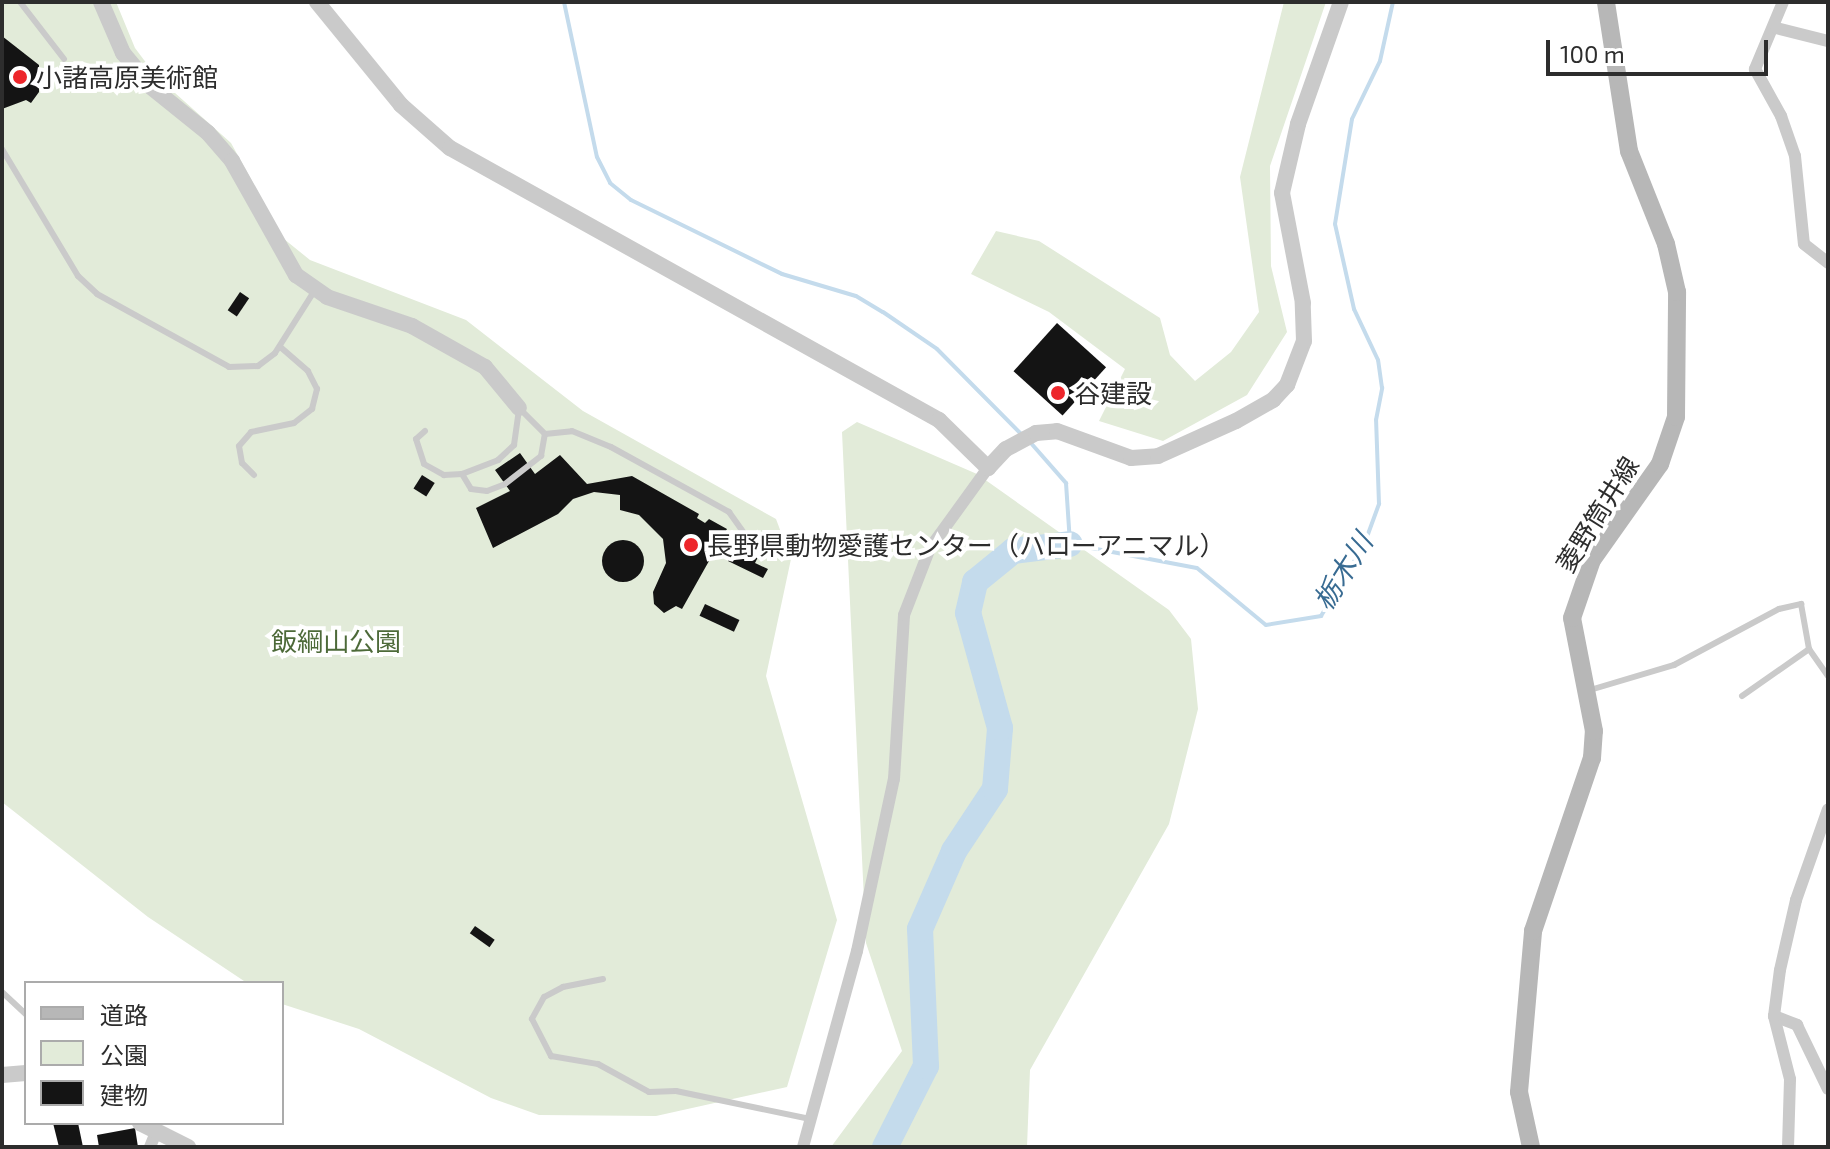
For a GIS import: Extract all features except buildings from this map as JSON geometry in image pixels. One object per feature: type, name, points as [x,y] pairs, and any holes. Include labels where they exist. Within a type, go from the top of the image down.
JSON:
[{"type":"main road","name":"菱野筒井線","points":[[1531,1147],[1519,1092],[1533,931],[1551,869],[1587,780],[1594,731],[1582,691],[1572,618],[1579,586],[1660,464],[1676,417],[1677,292],[1666,244],[1629,151],[1606,2]]},
{"type":"street","points":[[101,2],[123,53],[151,87],[208,133],[232,161],[296,275],[315,290],[412,326],[485,367],[519,408]]},
{"type":"street","points":[[317,2],[401,105],[450,148],[939,420],[988,468]]},
{"type":"street","points":[[803,1147],[857,951],[894,779],[904,615],[930,548],[988,468],[1006,449],[1036,433],[1057,431],[1131,458],[1158,456],[1236,421],[1287,385],[1304,341],[1303,303],[1282,193],[1298,124],[1341,2]]},
{"type":"street","points":[[1783,2],[1776,28],[1755,69],[1781,116],[1795,156],[1804,244],[1828,263]]},
{"type":"street","points":[[1776,28],[1828,41]]},
{"type":"street","points":[[1788,1147],[1790,1079],[1774,1016],[1796,900],[1828,809]]},
{"type":"street","points":[[1774,1016],[1797,1025],[1828,1089]]},
{"type":"street","points":[[2,1075],[24,1073]]},
{"type":"street","points":[[153,1140],[188,1147]]},
{"type":"lane","points":[[20,2],[64,59]]},
{"type":"lane","points":[[2,149],[45,225],[97,294],[229,367],[258,366],[280,347],[315,290]]},
{"type":"lane","points":[[254,475],[242,463],[239,446],[251,432],[294,423],[312,409],[317,389],[308,371],[280,347]]},
{"type":"lane","points":[[519,408],[545,434]]},
{"type":"lane","points":[[425,431],[416,439],[424,464],[444,475],[462,474],[498,460],[514,445],[519,408]]},
{"type":"lane","points":[[545,434],[572,431],[611,447],[729,512],[754,547]]},
{"type":"lane","points":[[462,474],[471,489],[487,491],[505,484],[541,456],[545,434]]},
{"type":"lane","points":[[1582,691],[1674,665],[1779,609],[1801,604],[1809,649],[1828,676]]},
{"type":"lane","points":[[1742,696],[1809,649]]},
{"type":"lane","points":[[603,979],[563,987],[544,997],[532,1019],[551,1056],[598,1064],[649,1092],[676,1091],[810,1119]]},
{"type":"lane","points":[[2,992],[24,1012]]},
{"type":"green space","name":"飯綱山公園","points":[[2,2],[116,2],[135,48],[156,76],[231,143],[284,239],[310,260],[466,320],[583,411],[776,519],[791,559],[766,676],[837,920],[787,1087],[656,1116],[539,1115],[491,1098],[359,1029],[284,1005],[284,981],[244,981],[148,917],[2,802]]},
{"type":"green space","points":[[1284,2],[1326,2],[1270,166],[1271,266],[1287,332],[1247,395],[1163,441],[1099,421],[1125,369],[1049,312],[971,274],[996,231],[1039,241],[1160,318],[1170,355],[1195,381],[1231,352],[1259,312],[1240,177]]},
{"type":"green space","points":[[857,422],[977,474],[1169,610],[1191,639],[1198,709],[1169,824],[1030,1070],[1027,1147],[831,1147],[902,1051],[866,943],[842,432]]},
{"type":"waterway","points":[[564,2],[597,157],[610,183],[631,200],[782,274],[856,296],[883,312],[937,349],[1023,436]]},
{"type":"waterway","name":"栃木川","points":[[1030,442],[1066,483],[1070,544],[1197,568],[1266,625],[1321,616],[1364,545],[1379,504],[1376,420],[1382,388],[1378,360],[1354,309],[1335,224],[1352,119],[1380,61],[1393,2]]},
{"type":"waterway","name":"栃木川","points":[[885,1147],[926,1066],[920,929],[954,851],[995,789],[1000,728],[968,613],[975,582],[1013,551],[1070,544]]},
{"type":"place","name":"小諸高原美術館","points":[[20,77]]},
{"type":"place","name":"谷建設","points":[[1058,393]]},
{"type":"place","name":"長野県動物愛護センター（ハローアニマル）","points":[[691,545]]}]
